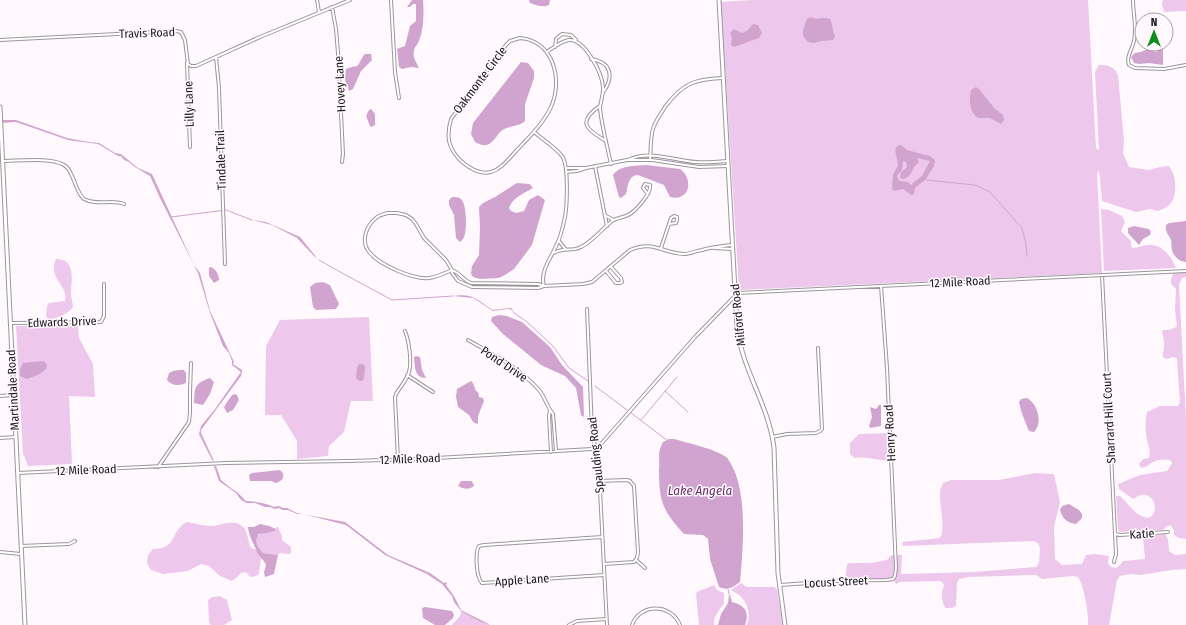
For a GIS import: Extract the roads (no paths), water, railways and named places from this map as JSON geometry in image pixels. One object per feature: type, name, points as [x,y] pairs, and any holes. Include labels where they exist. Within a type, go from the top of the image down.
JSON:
[{"type":"street","points":[[317,0],[317,9],[319,12]]},
{"type":"street","points":[[187,62],[189,65],[196,66],[260,37],[350,0]]},
{"type":"street","points":[[391,0],[398,98]]},
{"type":"street","name":"Milford Road","points":[[718,0],[739,343],[743,357],[766,413],[772,436],[780,585],[785,625]]},
{"type":"street","points":[[1133,0],[1135,35],[1134,42],[1128,56],[1129,65],[1135,68],[1164,69],[1186,64]]},
{"type":"street","name":"Hovey Lane","points":[[332,7],[338,52],[343,154],[342,162]]},
{"type":"street","name":"Travis Road","points":[[0,40],[176,31],[181,32],[184,37],[187,62]]},
{"type":"street","points":[[554,47],[556,39],[562,34],[571,35],[576,42]]},
{"type":"street","name":"Oakmonte Circle","points":[[520,38],[536,42],[547,52],[555,71],[555,88],[551,106],[544,120],[534,132],[499,168],[490,172],[480,172],[469,168],[453,153],[448,139],[448,130],[451,119],[506,45],[520,38]]},
{"type":"street","points":[[547,52],[563,41],[568,40],[582,45],[591,59],[602,79],[603,92],[600,106],[611,164]]},
{"type":"street","name":"Tindale Trail","points":[[216,57],[220,112],[225,264]]},
{"type":"street","points":[[591,59],[604,63],[608,67],[610,77],[608,85],[603,92]]},
{"type":"street","name":"Lilly Lane","points":[[187,62],[190,147]]},
{"type":"street","points":[[650,160],[653,128],[679,90],[698,80],[722,78]]},
{"type":"street","points":[[600,106],[589,114],[587,124],[590,131],[606,141]]},
{"type":"street","name":"Martindale Road","points":[[0,108],[2,187],[25,625]]},
{"type":"street","points":[[534,132],[562,157],[566,168],[566,215],[559,241],[546,264],[543,281],[544,286]]},
{"type":"street","points":[[566,172],[611,164],[641,155],[698,162],[727,161]]},
{"type":"street","points":[[626,160],[650,160],[700,167],[728,166]]},
{"type":"street","points":[[2,161],[52,161],[64,165],[70,172],[84,199],[94,202],[118,202],[124,204]]},
{"type":"street","points":[[595,166],[607,226]]},
{"type":"street","points":[[566,168],[586,168]]},
{"type":"street","points":[[553,253],[565,248],[580,248],[614,220],[633,212],[648,194],[651,188],[650,185],[645,184],[643,188],[648,194]]},
{"type":"street","points":[[452,270],[440,276],[429,278],[418,278],[404,274],[370,254],[365,241],[368,226],[378,216],[388,213],[406,215],[416,224],[424,238],[446,260],[452,270],[452,273],[458,281],[472,287],[538,288],[544,286],[583,284],[592,282],[630,250],[649,245],[684,254],[712,248],[718,249],[732,247]]},
{"type":"street","points":[[605,215],[614,220]]},
{"type":"street","points":[[661,248],[669,224],[672,216],[676,217],[676,223],[669,224]]},
{"type":"street","points":[[559,241],[565,248]]},
{"type":"street","points":[[606,271],[616,283],[620,283],[621,278],[611,267]]},
{"type":"street","points":[[452,270],[463,279],[471,282],[538,284],[544,286]]},
{"type":"street","name":"12 Mile Road","points":[[735,295],[881,286],[1186,271]]},
{"type":"street","name":"Sharrard Hill Court","points":[[1102,275],[1116,554],[1114,562]]},
{"type":"street","name":"Edwards Drive","points":[[10,323],[101,322],[104,316],[104,284]]},
{"type":"street","name":"Henry Road","points":[[881,286],[887,368],[896,568],[893,579]]},
{"type":"street","points":[[597,447],[735,295]]},
{"type":"street","name":"Spaulding Road","points":[[587,309],[592,431],[593,440],[597,447],[607,625]]},
{"type":"street","points":[[398,460],[395,398],[410,366],[405,331]]},
{"type":"street","name":"Pond Drive","points":[[468,340],[506,363],[538,388],[553,414],[556,451]]},
{"type":"street","points":[[772,436],[816,433],[821,430],[823,423],[818,348]]},
{"type":"street","points":[[158,466],[189,422],[191,363]]},
{"type":"street","points":[[407,375],[432,392]]},
{"type":"street","points":[[0,396],[13,395]]},
{"type":"street","name":"Pond Drive","points":[[550,410],[551,452]]},
{"type":"street","points":[[551,434],[555,433]]},
{"type":"street","points":[[0,438],[16,437]]},
{"type":"street","name":"12 Mile Road","points":[[18,473],[226,463],[398,460],[551,452],[592,449],[597,447]]},
{"type":"street","points":[[599,481],[627,480],[634,486],[638,552],[636,560]]},
{"type":"street","name":"Katie","points":[[1115,534],[1120,536],[1168,532]]},
{"type":"street","name":"Apple Lane","points":[[602,537],[484,545],[478,547],[476,552],[478,577],[482,582],[604,574]]},
{"type":"street","points":[[21,546],[69,544],[75,541]]},
{"type":"street","points":[[0,552],[21,554]]},
{"type":"street","points":[[603,564],[627,563],[636,560]]},
{"type":"street","points":[[636,560],[645,568]]},
{"type":"street","name":"Locust Street","points":[[780,585],[893,579]]},
{"type":"street","points":[[632,625],[639,614],[651,608],[666,610],[672,614],[680,625]]},
{"type":"street","points":[[569,625],[577,621],[606,619]]},
{"type":"water","points":[[412,0],[423,0],[423,16],[420,38],[414,49],[414,58],[419,68],[411,67],[402,69],[399,67],[397,49],[405,46],[410,26],[416,21],[416,4],[407,7]]},
{"type":"water","points":[[529,0],[550,0],[549,5],[545,6],[530,3]]},
{"type":"water","points":[[811,17],[816,19],[830,19],[835,36],[833,40],[814,43],[808,42],[803,36],[803,30],[807,19]]},
{"type":"water","points":[[753,24],[758,25],[762,33],[759,38],[734,47],[731,45],[732,38],[730,33],[734,29],[742,33],[747,31]]},
{"type":"water","points":[[1163,52],[1163,65],[1134,63],[1131,57],[1135,53]]},
{"type":"water","points":[[365,54],[371,54],[372,60],[361,71],[353,89],[349,91],[345,80],[346,69],[357,66]]},
{"type":"water","points":[[521,62],[528,63],[534,71],[534,78],[525,104],[525,121],[501,131],[493,141],[487,145],[482,145],[475,142],[471,134],[473,123]]},
{"type":"water","points":[[976,87],[995,109],[1003,115],[1004,120],[1001,124],[990,118],[978,118],[975,115],[970,106],[970,94],[971,90]]},
{"type":"water","points":[[371,109],[375,114],[375,125],[371,127],[366,116]]},
{"type":"water","points":[[0,120],[16,120],[67,138],[99,143],[115,153],[121,154],[138,168],[152,174],[194,265],[200,273],[210,311],[234,362],[233,364],[242,370],[241,376],[201,430],[214,461],[212,460],[199,434],[201,426],[241,372],[232,365],[229,353],[223,346],[210,313],[198,273],[160,198],[150,176],[124,160],[121,156],[118,156],[98,144],[68,140],[16,122],[0,123]]},
{"type":"water","points":[[901,145],[907,150],[930,156],[935,160],[934,166],[926,179],[915,188],[914,194],[911,195],[903,189],[894,191],[892,189],[893,175],[898,165],[896,153],[897,146]],"holes":[[[917,158],[930,161],[922,176],[911,185],[908,182],[899,181],[897,176],[902,170],[903,161],[906,162],[907,167],[901,172],[900,178],[902,179],[908,177],[916,164],[919,162]]]},
{"type":"water","points":[[646,165],[680,169],[687,178],[688,189],[686,193],[677,198],[670,197],[664,185],[638,175],[630,179],[626,194],[621,198],[619,197],[613,175],[620,169]]},
{"type":"water","points":[[517,183],[530,184],[533,188],[513,201],[509,208],[511,211],[516,213],[524,211],[529,200],[538,195],[545,200],[532,245],[514,269],[505,275],[499,278],[480,279],[473,277],[471,274],[472,266],[479,255],[479,207],[483,203]]},
{"type":"water","points":[[452,197],[460,198],[464,206],[466,229],[464,237],[460,242],[456,238],[454,215],[449,205],[449,200]]},
{"type":"water","points":[[252,220],[266,222],[300,237],[317,258],[297,238],[272,225]]},
{"type":"water","points":[[1186,221],[1186,262],[1184,262],[1179,260],[1174,254],[1166,225],[1169,223]]},
{"type":"water","points":[[1134,226],[1149,229],[1151,232],[1150,235],[1143,239],[1139,245],[1128,233],[1128,228]]},
{"type":"water","points":[[211,267],[216,271],[219,278],[219,280],[214,283],[209,276],[209,268]]},
{"type":"water","points":[[323,282],[330,285],[339,304],[336,309],[316,310],[313,307],[310,287],[315,283]]},
{"type":"water","points":[[453,296],[470,296],[493,310],[511,308],[513,310],[508,309],[493,311],[473,298]]},
{"type":"water","points":[[499,315],[507,316],[522,322],[550,347],[562,365],[583,387],[584,417],[581,415],[576,388],[565,376],[541,365],[503,334],[491,321],[492,317]]},
{"type":"water","points":[[414,357],[420,357],[422,370],[426,378],[417,374]]},
{"type":"water","points":[[44,361],[47,365],[46,369],[40,374],[27,379],[20,376],[20,369],[23,363]]},
{"type":"water","points":[[359,364],[365,366],[364,378],[362,381],[359,381],[356,378]]},
{"type":"water","points":[[184,370],[186,373],[186,383],[176,385],[167,380],[169,373]]},
{"type":"water","points":[[210,378],[214,382],[210,394],[203,405],[194,403],[196,386]]},
{"type":"water","points":[[471,381],[478,392],[479,397],[483,398],[484,401],[478,416],[477,424],[473,422],[469,415],[458,407],[456,397],[457,389]]},
{"type":"water","points":[[234,394],[237,395],[239,400],[233,410],[227,413],[224,407]]},
{"type":"water","points":[[1027,398],[1034,405],[1038,414],[1038,424],[1034,432],[1029,431],[1019,402],[1021,399]]},
{"type":"water","points":[[879,405],[881,405],[881,426],[870,428],[869,426],[872,417],[870,407],[876,409]]},
{"type":"water","name":"Lake Angela","points":[[669,439],[694,444],[721,454],[728,459],[736,476],[742,505],[743,538],[740,582],[730,588],[725,589],[719,587],[710,559],[708,539],[703,535],[684,534],[666,511],[663,504],[660,489],[659,452],[663,442]]},
{"type":"water","points":[[214,466],[216,466],[221,480],[246,501],[274,507],[279,506],[302,514],[297,514],[279,508],[275,509],[265,507],[255,503],[247,503],[241,500],[236,493],[219,481]]},
{"type":"water","points":[[280,470],[283,473],[283,478],[281,481],[276,483],[271,481],[250,481],[249,475],[252,473]]},
{"type":"water","points":[[461,481],[472,481],[474,486],[468,489],[462,488],[458,486]]},
{"type":"water","points":[[1069,504],[1079,510],[1082,514],[1082,518],[1076,524],[1068,521],[1061,513],[1060,510],[1062,506]]},
{"type":"water","points":[[305,514],[345,522],[388,555],[430,573],[444,583],[447,582],[446,585],[454,596],[461,610],[491,625],[481,622],[461,611],[454,602],[452,596],[442,584],[427,574],[385,555],[346,525]]},
{"type":"water","points":[[260,524],[276,529],[273,532],[258,534],[256,540],[257,545],[263,553],[278,555],[274,574],[265,577],[265,562],[258,554],[248,527],[254,527]]},
{"type":"water","points":[[729,595],[732,602],[745,609],[747,616],[745,625],[718,625],[721,614],[728,603]]},
{"type":"water","points":[[425,607],[452,611],[454,615],[453,618],[445,625],[435,625],[423,618],[422,608]]},
{"type":"waterway","points":[[926,180],[975,185],[990,192],[1022,228],[1027,256]]},
{"type":"waterway","points":[[171,217],[226,210],[252,220]]},
{"type":"waterway","points":[[319,260],[392,300],[453,296]]},
{"type":"waterway","points":[[513,311],[553,346],[569,368],[588,381]]},
{"type":"waterway","points":[[641,420],[677,377]]},
{"type":"waterway","points":[[595,386],[627,410]]},
{"type":"waterway","points":[[665,391],[688,412]]},
{"type":"waterway","points":[[631,413],[668,441]]},
{"type":"waterway","points":[[728,589],[729,594]]}]
